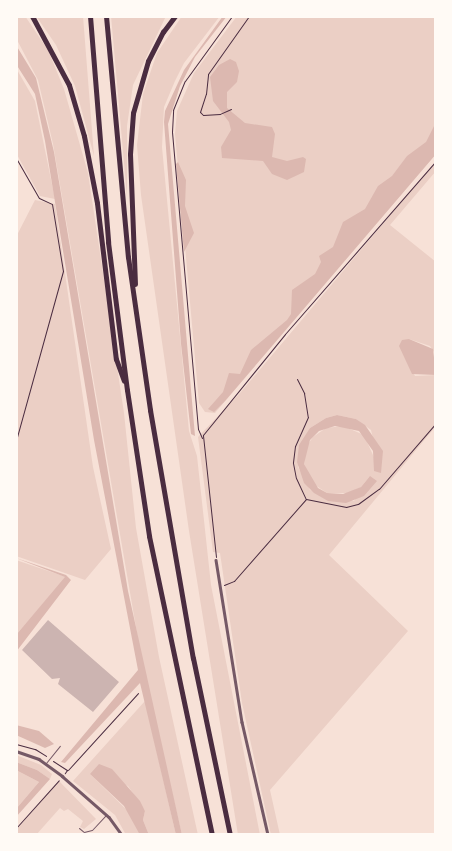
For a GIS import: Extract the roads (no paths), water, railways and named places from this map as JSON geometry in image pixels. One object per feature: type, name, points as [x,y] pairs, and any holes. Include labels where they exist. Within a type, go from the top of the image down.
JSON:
[{"type":"highway","points":[[32,16],[69,85],[82,128],[96,195],[116,359],[127,390]]},
{"type":"highway","points":[[90,16],[108,242],[127,390],[150,536],[212,835]]},
{"type":"highway","points":[[106,16],[114,124],[134,295],[170,532],[230,835]]},
{"type":"highway","points":[[134,295],[136,257],[130,154],[132,113],[148,61],[163,32],[175,16]]},
{"type":"street","points":[[216,560],[242,722],[268,835]]},
{"type":"street","points":[[16,751],[46,763],[106,814],[122,835]]},
{"type":"lane","points":[[46,763],[60,746]]},
{"type":"lane","points":[[79,828],[84,832],[92,830],[106,814]]}]
